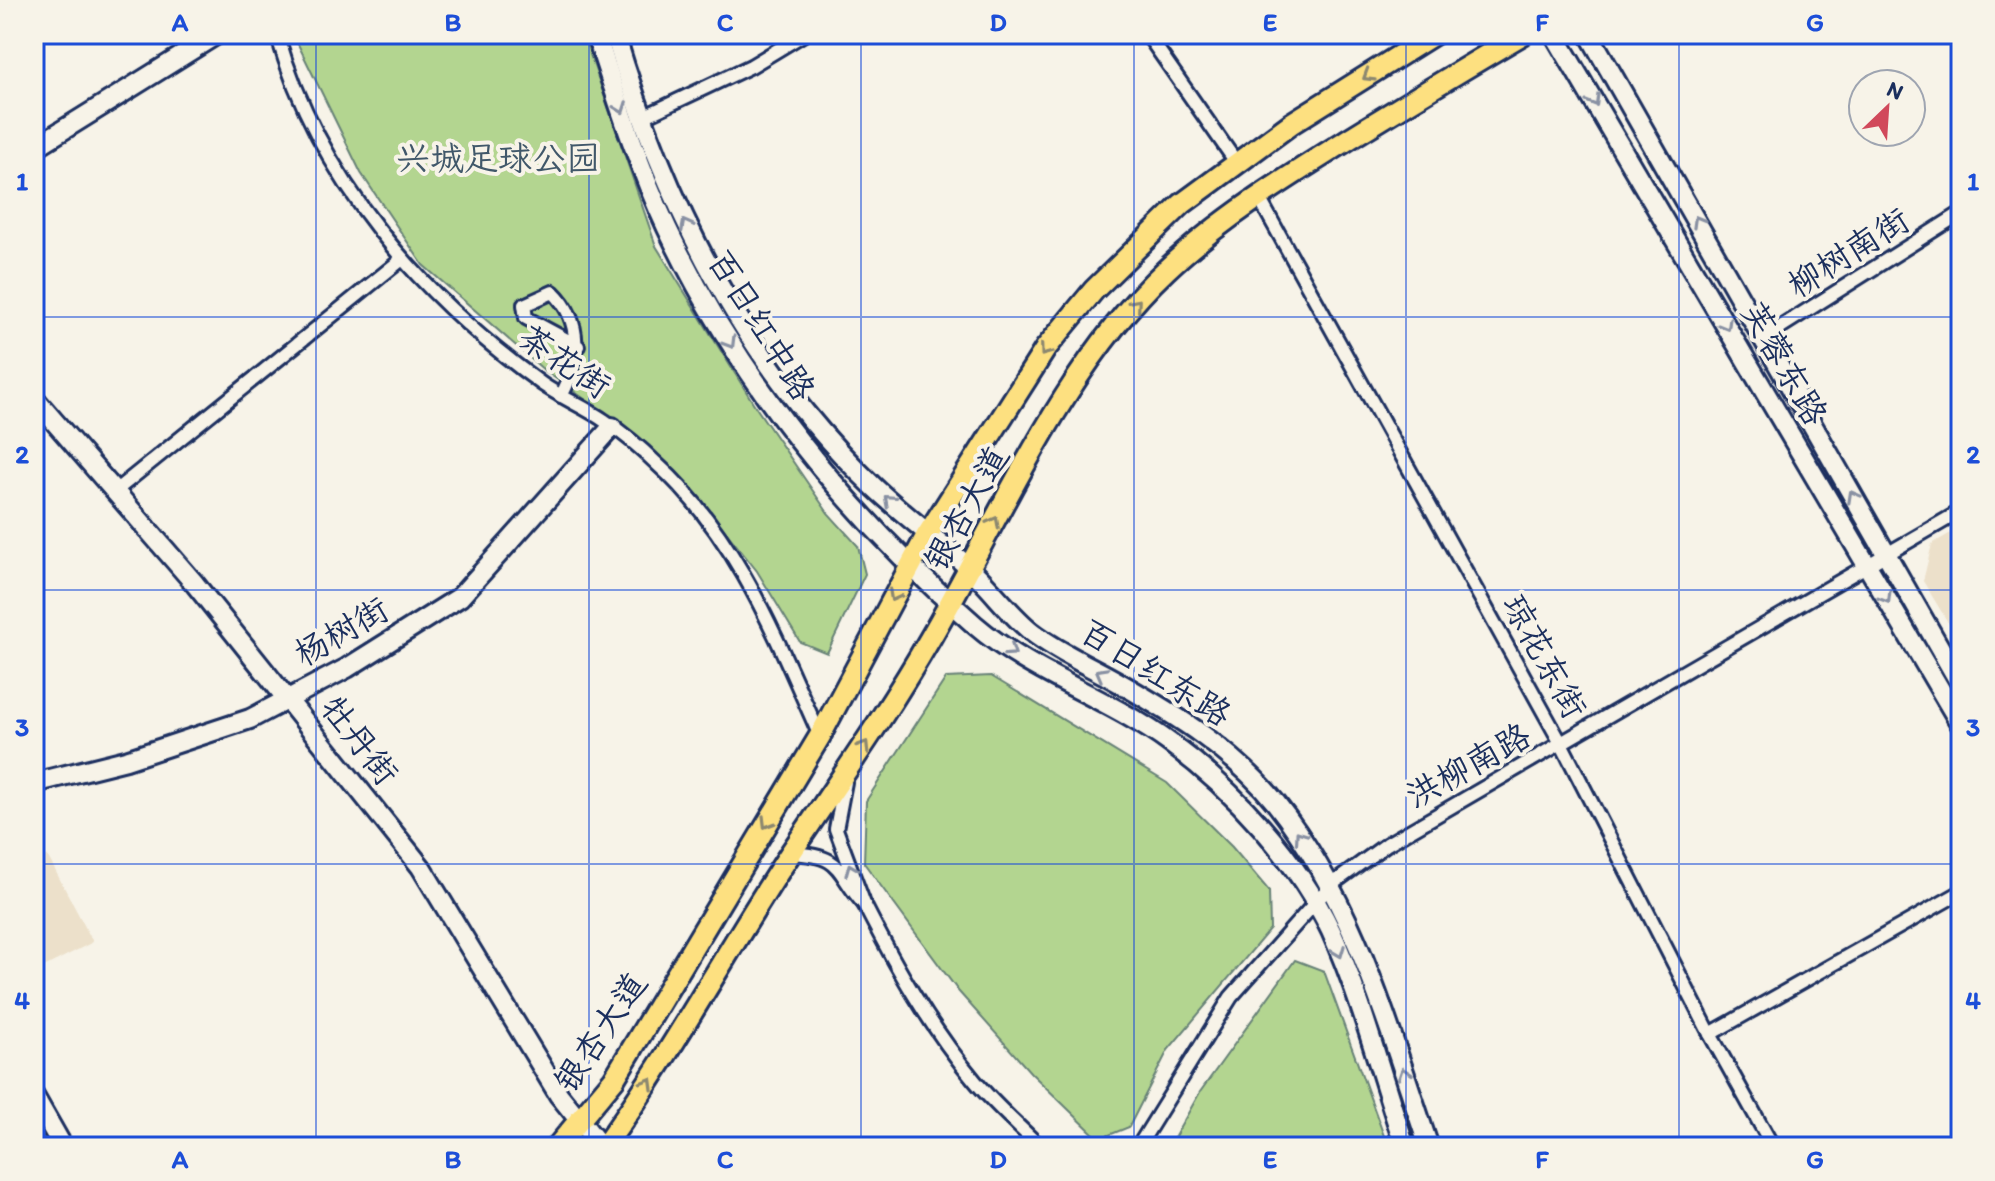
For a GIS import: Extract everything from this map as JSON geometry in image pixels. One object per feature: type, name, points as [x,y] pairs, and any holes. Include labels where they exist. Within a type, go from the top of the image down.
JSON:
[{"type":"main road","name":"银杏大道","points":[[557,1147],[614,1079],[820,736],[927,535],[1046,348],[1094,290],[1182,204],[1236,162],[1434,34]]},
{"type":"main road","name":"银杏大道","points":[[602,1147],[638,1099],[791,853],[846,776],[951,602],[1048,427],[1095,355],[1165,271],[1259,198],[1523,34]]},
{"type":"street","points":[[34,148],[217,34]]},
{"type":"street","name":"茶花街","points":[[277,34],[289,77],[349,190],[401,260],[463,324],[561,396],[612,427],[658,464],[701,513],[739,566],[772,627],[820,736]]},
{"type":"street","name":"百日红中路","points":[[596,34],[642,169],[666,227],[716,320],[774,409],[847,499],[951,602]]},
{"type":"street","name":"百日红中路","points":[[615,34],[641,118],[673,200],[736,318],[793,397],[872,485],[927,535],[970,568]]},
{"type":"street","points":[[641,118],[751,66],[804,34]]},
{"type":"street","points":[[1147,34],[1236,162]]},
{"type":"street","name":"芙蓉东路","points":[[1554,34],[1961,725]]},
{"type":"street","name":"芙蓉东路","points":[[1589,34],[1765,337],[1961,685]]},
{"type":"street","name":"琼花东街","points":[[1259,198],[1562,745],[1710,1034],[1773,1147]]},
{"type":"street","name":"柳树南街","points":[[1765,337],[1961,213]]},
{"type":"street","points":[[114,492],[401,260]]},
{"type":"street","points":[[561,396],[573,376],[578,346],[568,318],[553,292],[524,305],[526,318],[578,346]]},
{"type":"street","points":[[556,332],[566,329],[568,318]]},
{"type":"street","name":"牡丹街","points":[[34,398],[195,584],[421,867],[517,1028],[579,1121],[602,1147]]},
{"type":"street","name":"杨树街","points":[[34,783],[126,760],[250,719],[347,668],[460,597],[612,427]]},
{"type":"street","name":"洪柳南路","points":[[1138,1147],[1231,997],[1331,885],[1387,844],[1961,511]]},
{"type":"street","name":"百日红东路","points":[[970,568],[1032,631],[1179,717],[1224,752],[1274,801],[1331,885],[1362,949],[1429,1147]]},
{"type":"street","name":"百日红东路","points":[[951,602],[976,626],[1016,655],[1129,717],[1197,765],[1239,802],[1290,865],[1330,929],[1405,1147]]},
{"type":"street","points":[[846,776],[836,829],[864,904],[898,971],[976,1083],[1040,1147]]},
{"type":"street","points":[[791,853],[811,854],[837,865],[864,904]]},
{"type":"street","points":[[1710,1034],[1961,892]]},
{"type":"street","points":[[34,1096],[63,1147]]},
{"type":"shaded area","points":[[1961,527],[1961,644],[1923,581],[1932,544]]},
{"type":"shaded area","points":[[47,855],[93,942],[34,972],[34,860]]},
{"type":"green space","name":"兴城足球公园","points":[[293,34],[583,34],[656,246],[757,409],[828,513],[858,546],[865,574],[827,653],[800,642],[757,571],[691,488],[630,431],[545,371],[423,265],[361,173]]},
{"type":"green space","points":[[991,676],[1167,783],[1232,847],[1269,891],[1270,929],[1168,1050],[1129,1127],[1099,1139],[1031,1073],[959,992],[864,863],[866,801],[946,678]]},
{"type":"green space","points":[[1295,960],[1324,971],[1388,1147],[1169,1147],[1200,1092]]}]
